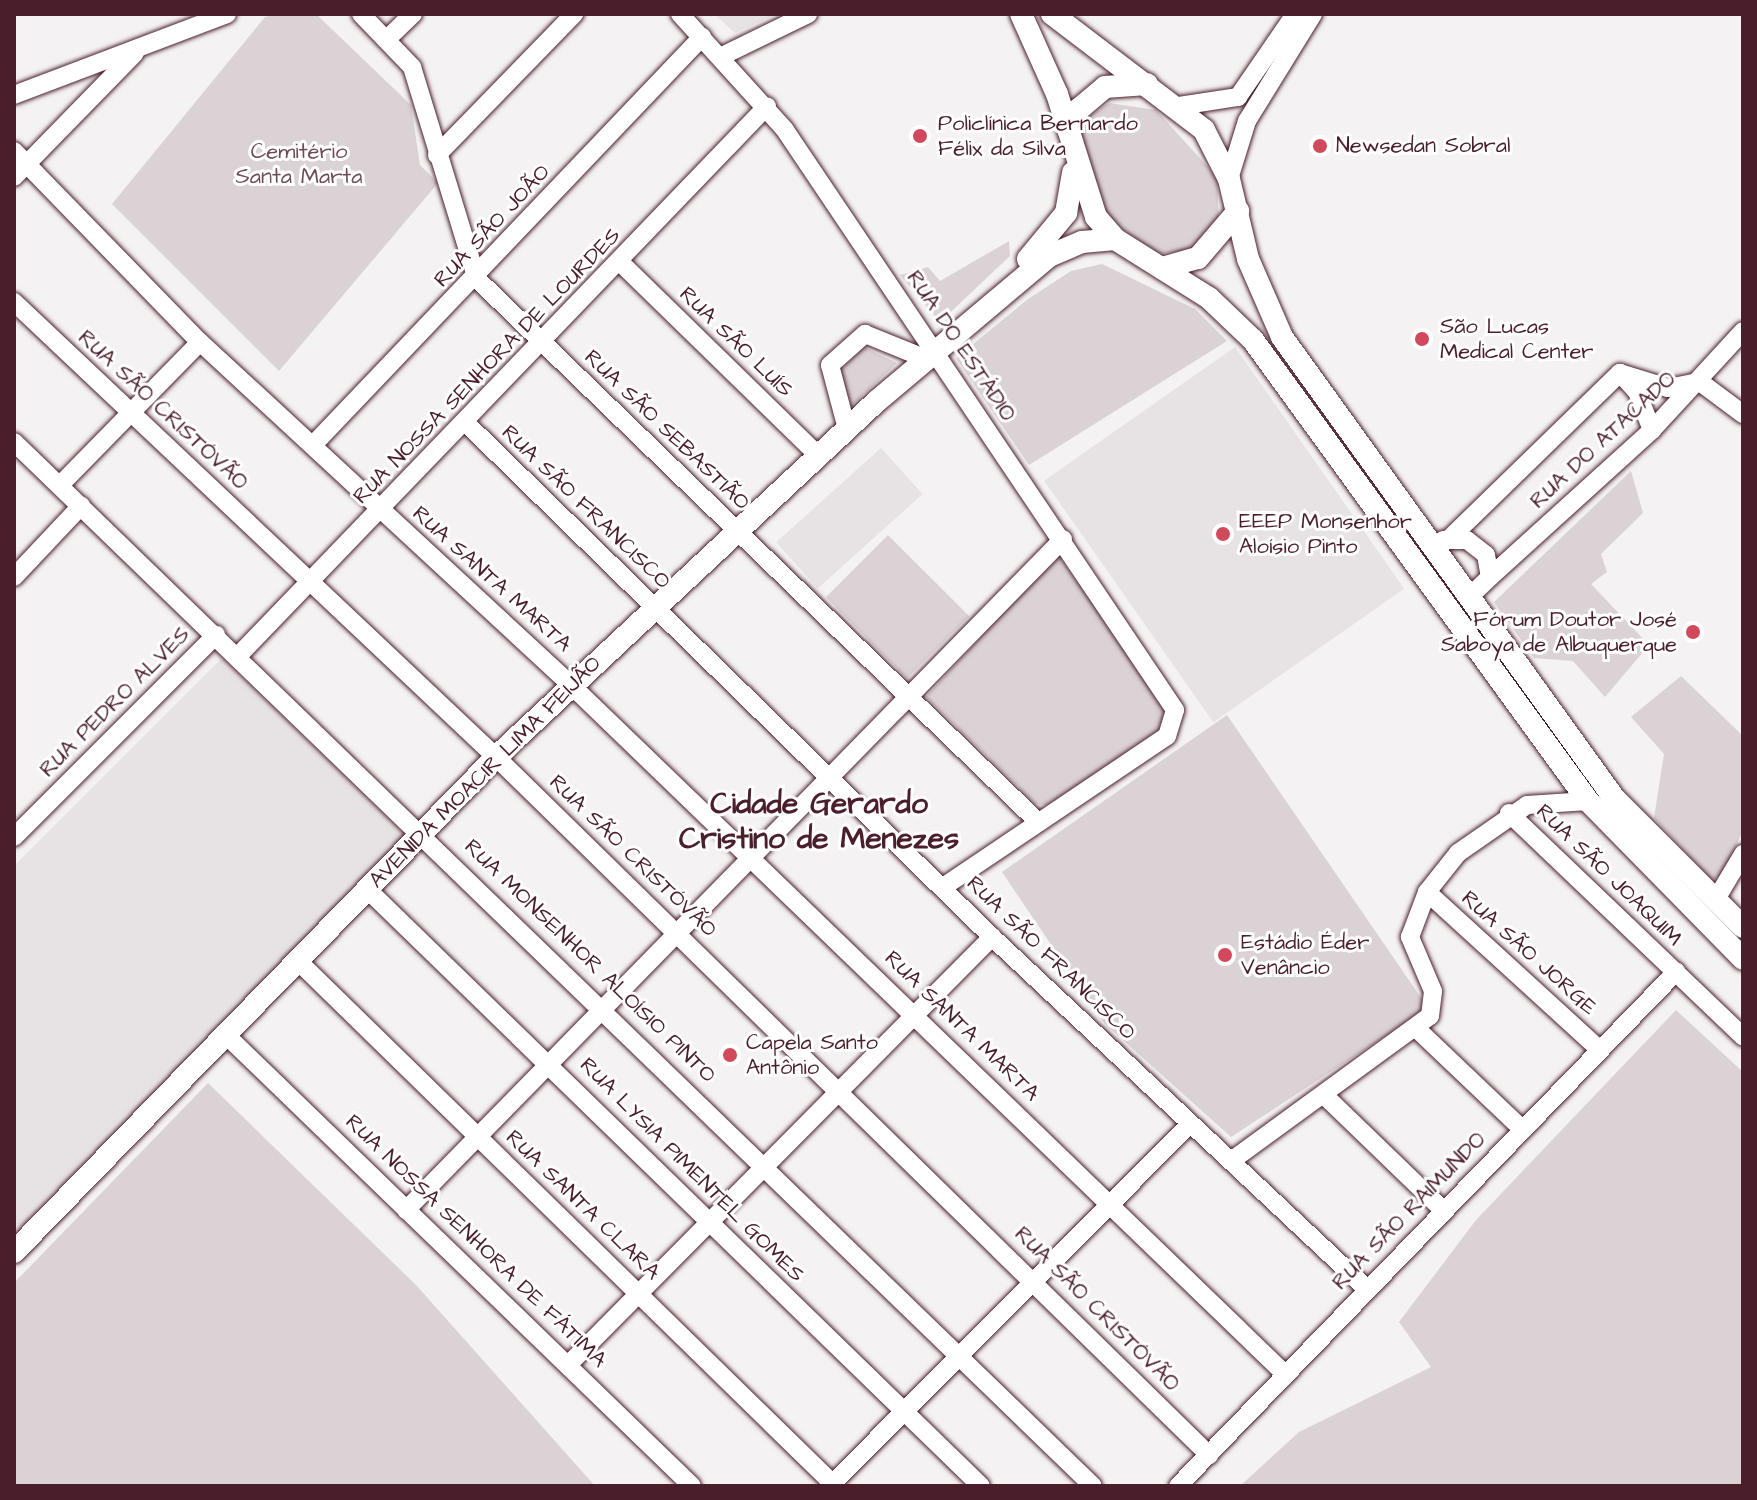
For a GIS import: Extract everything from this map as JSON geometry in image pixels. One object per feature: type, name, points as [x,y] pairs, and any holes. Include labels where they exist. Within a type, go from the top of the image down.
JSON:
[{"type":"main road","points":[[976,311],[1057,230],[1072,193],[1073,160],[1069,132],[1021,14]]},
{"type":"main road","points":[[1052,14],[1179,106],[1204,130],[1229,179],[1248,259],[1282,337],[1439,541],[1468,598],[1614,798],[1743,927]]},
{"type":"main road","points":[[1069,132],[1079,109],[1105,87],[1148,84]]},
{"type":"main road","points":[[1073,160],[1096,217],[1115,239],[1228,313],[1272,363],[1588,801],[1743,959]]},
{"type":"main road","points":[[1162,268],[1198,258],[1238,211]]},
{"type":"main road","points":[[976,311],[1068,246],[1115,239]]},
{"type":"main road","name":"AVENIDA MOACIR LIMA FEIJÃO","points":[[14,1252],[496,757],[976,311]]},
{"type":"street","points":[[14,95],[227,14]]},
{"type":"street","name":"RUA SÃO SEBASTIÃO","points":[[361,14],[412,67],[477,279],[1037,821]]},
{"type":"street","points":[[387,39],[413,14]]},
{"type":"street","points":[[437,155],[574,14]]},
{"type":"street","name":"RUA DO ESTÁDIO","points":[[680,14],[767,106],[929,353],[1063,539],[1175,710],[1174,723],[1167,736],[1037,821]]},
{"type":"street","points":[[722,56],[808,14]]},
{"type":"street","points":[[1179,106],[1238,97],[1295,14]]},
{"type":"street","points":[[1229,179],[1247,121],[1313,14]]},
{"type":"street","name":"RUA SÃO JOÃO","points":[[313,445],[477,279],[702,37]]},
{"type":"street","points":[[18,164],[141,47]]},
{"type":"street","name":"RUA NOSSA SENHORA DE LOURDES","points":[[238,656],[543,345],[767,106]]},
{"type":"street","name":"RUA SANTA MARTA","points":[[18,164],[200,342],[571,685],[916,1014],[1285,1374]]},
{"type":"street","name":"RUA SÃO LUÍS","points":[[621,263],[818,455]]},
{"type":"street","name":"RUA SÃO CRISTÓVÃO","points":[[14,302],[496,757],[1034,1280],[1209,1455]]},
{"type":"street","name":"RUA DO ATACADO","points":[[1468,598],[1652,430],[1700,382],[1743,331]]},
{"type":"street","points":[[847,429],[830,365],[865,334],[929,353]]},
{"type":"street","points":[[60,485],[200,342]]},
{"type":"street","points":[[1439,541],[1620,373]]},
{"type":"street","points":[[1620,373],[1668,388],[1700,382],[1743,414]]},
{"type":"street","points":[[1620,373],[1652,430]]},
{"type":"street","name":"RUA SÃO FRANCISCO","points":[[466,423],[992,937],[1367,1289]]},
{"type":"street","name":"RUA MONSENHOR ALOÍSIO PINTO","points":[[14,442],[768,1165],[962,1353],[1093,1486]]},
{"type":"street","points":[[14,577],[81,506]]},
{"type":"street","points":[[406,1210],[1063,539]]},
{"type":"street","points":[[1439,541],[1482,549],[1490,577]]},
{"type":"street","name":"RUA PEDRO ALVES","points":[[18,825],[216,635]]},
{"type":"street","points":[[1231,1161],[1418,1030],[1430,1016],[1433,991],[1410,937],[1427,892],[1458,853],[1509,813],[1546,800],[1588,801]]},
{"type":"street","name":"RUA SÃO JOAQUIM","points":[[1509,813],[1743,1037]]},
{"type":"street","points":[[943,887],[1037,821]]},
{"type":"street","points":[[1715,901],[1743,854]]},
{"type":"street","name":"RUA LYSIA PIMENTEL GOMES","points":[[367,889],[981,1486]]},
{"type":"street","name":"RUA SÃO JORGE","points":[[1427,892],[1599,1049]]},
{"type":"street","points":[[570,1363],[992,937]]},
{"type":"street","name":"RUA SANTA CLARA","points":[[297,960],[640,1292],[832,1485]]},
{"type":"street","name":"RUA SÃO RAIMUNDO","points":[[1178,1486],[1442,1209],[1676,972]]},
{"type":"street","points":[[1418,1030],[1522,1129]]},
{"type":"street","name":"RUA NOSSA SENHORA DE FÁTIMA","points":[[224,1033],[406,1210],[570,1363],[692,1486]]},
{"type":"street","points":[[1325,1096],[1442,1209]]},
{"type":"street","points":[[832,1485],[1190,1124]]},
{"type":"shaded area","points":[[714,14],[776,14],[735,33]]},
{"type":"shaded area","name":"EEEP Monsenhor Aloísio Pinto","points":[[1235,347],[1404,589],[1213,722],[1044,481]]},
{"type":"shaded area","points":[[881,448],[922,494],[818,588],[776,542]]},
{"type":"shaded area","points":[[222,658],[408,838],[14,1237],[14,866]]},
{"type":"green space","name":"Cemitério Santa Marta","points":[[316,14],[411,105],[420,165],[438,183],[279,371],[112,204],[265,17]]},
{"type":"green space","points":[[1109,103],[1156,110],[1217,177],[1219,224],[1195,250],[1153,254],[1102,212],[1081,138],[1083,121]]},
{"type":"green space","points":[[1009,241],[1010,256],[940,322],[900,275],[928,267],[940,281]]},
{"type":"green space","points":[[1102,264],[1195,309],[1227,341],[1029,465],[956,358],[1028,299],[1071,271]]},
{"type":"green space","points":[[864,347],[897,363],[847,410],[837,374]]},
{"type":"green space","points":[[1631,471],[1643,513],[1601,554],[1607,572],[1591,584],[1649,645],[1605,697],[1573,661],[1534,658],[1494,602]]},
{"type":"green space","points":[[888,535],[969,616],[907,679],[826,597]]},
{"type":"green space","points":[[1057,554],[1167,707],[1164,729],[1047,805],[1036,804],[926,697]]},
{"type":"green space","points":[[1681,676],[1743,736],[1743,830],[1725,872],[1712,880],[1654,818],[1664,754],[1631,717]]},
{"type":"green space","name":"Estádio Éder Venâncio","points":[[1227,715],[1428,1008],[1231,1137],[1104,1023],[1002,872]]},
{"type":"green space","points":[[1676,1010],[1743,1072],[1743,1486],[1240,1486],[1299,1432],[1431,1367],[1399,1322],[1476,1220]]},
{"type":"green space","points":[[208,1083],[416,1285],[595,1486],[14,1486],[14,1283]]},
{"type":"place","name":"Policlínica Bernardo Félix da Silva","points":[[920,136]]},
{"type":"place","name":"Newsedan Sobral","points":[[1320,146]]},
{"type":"place","name":"São Lucas Medical Center","points":[[1422,339]]},
{"type":"place","name":"EEEP Monsenhor Aloísio Pinto","points":[[1223,534]]},
{"type":"place","name":"Fórum Doutor José Saboya de Albuquerque","points":[[1693,632]]},
{"type":"place","name":"Estádio Éder Venâncio","points":[[1225,955]]},
{"type":"place","name":"Capela Santo Antônio","points":[[730,1055]]},
{"type":"district","name":"Cidade Gerardo Cristino de Menezes","points":[[819,821]]}]
